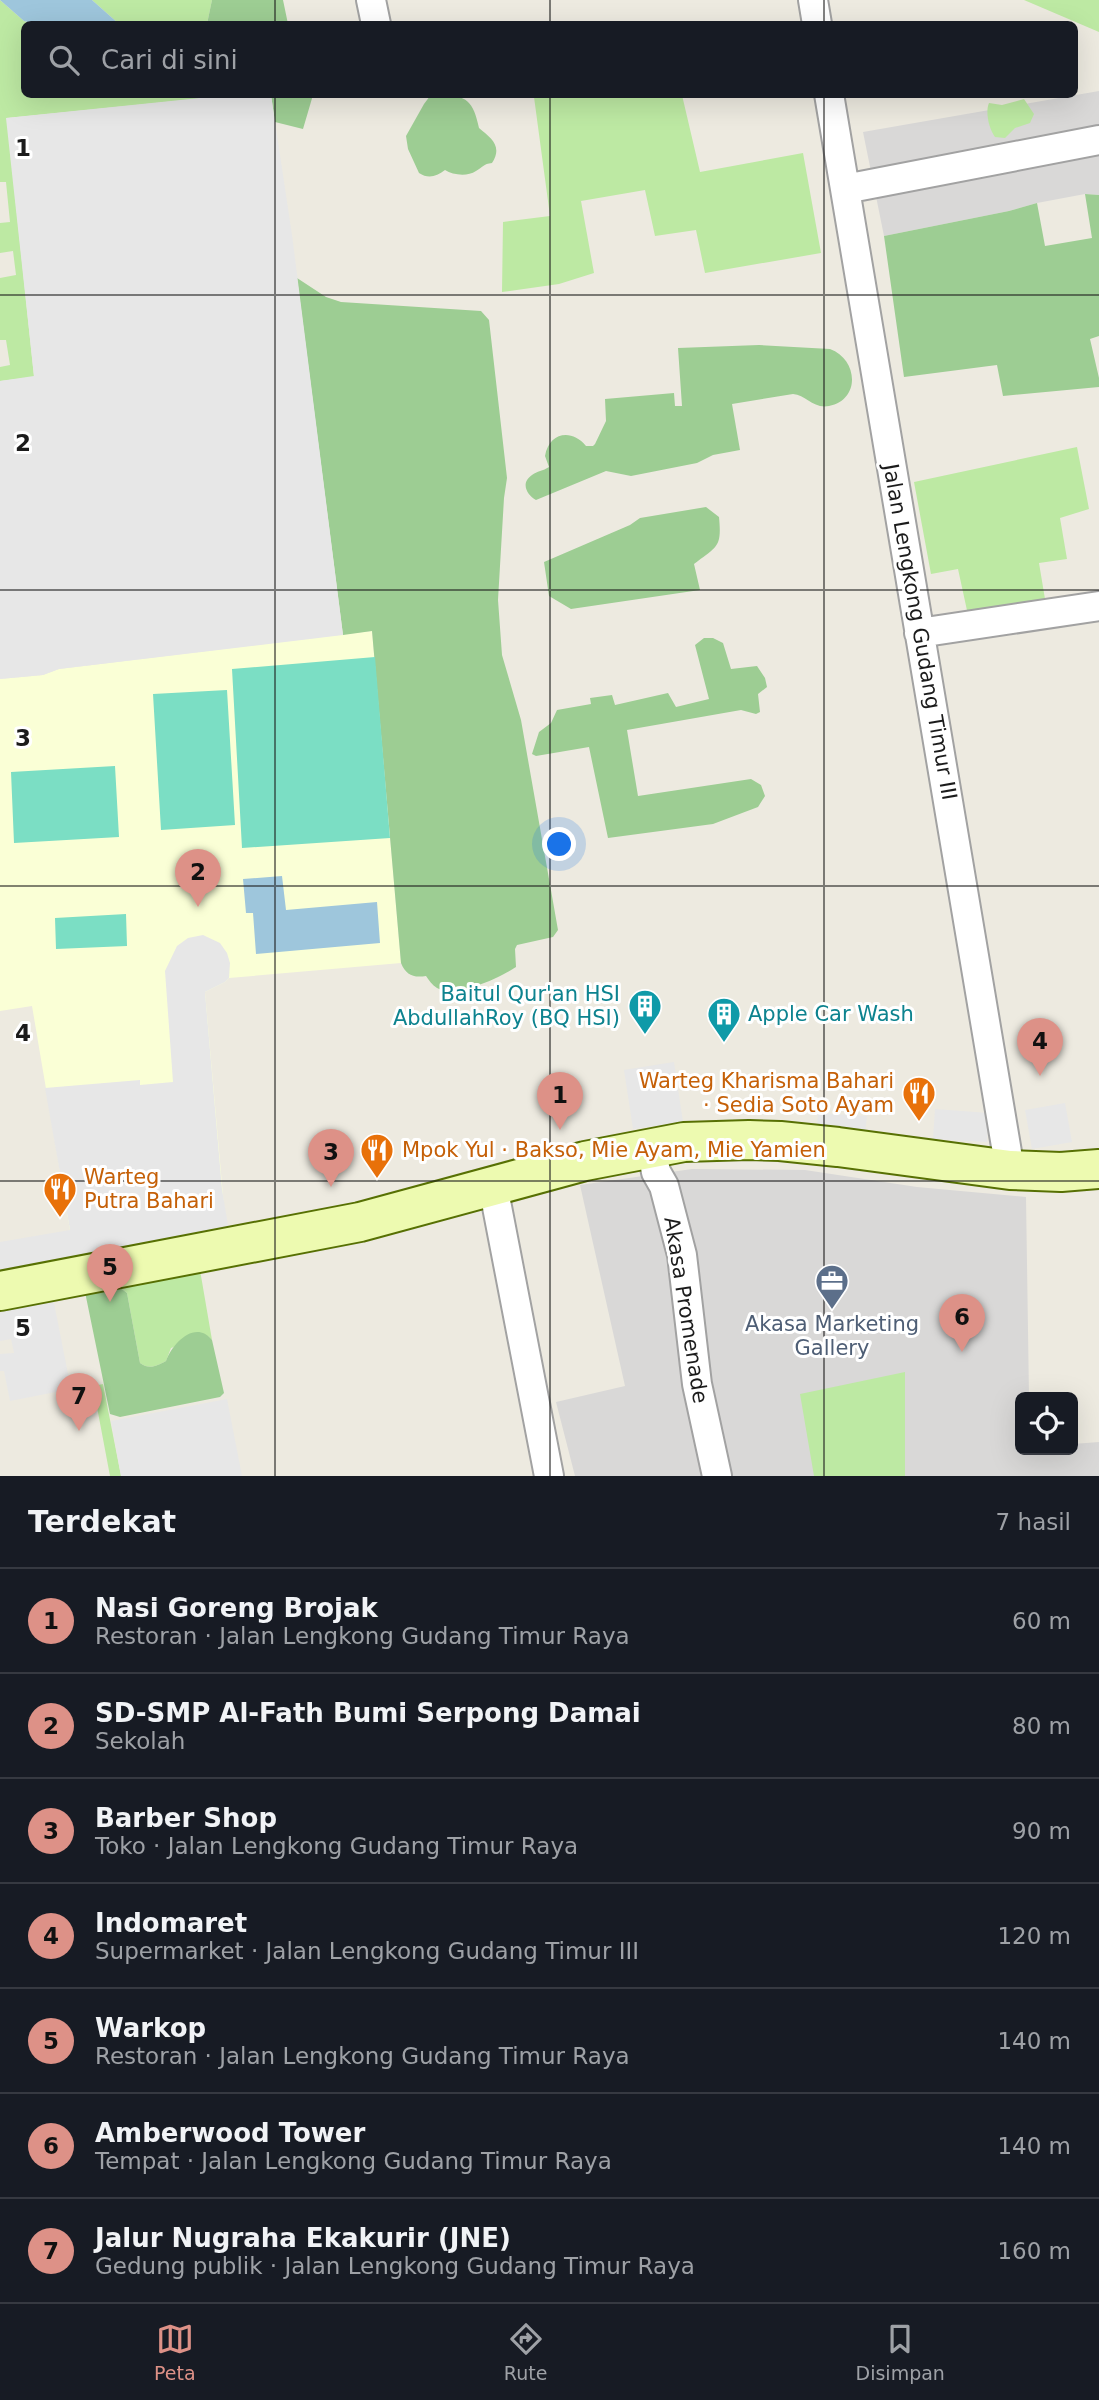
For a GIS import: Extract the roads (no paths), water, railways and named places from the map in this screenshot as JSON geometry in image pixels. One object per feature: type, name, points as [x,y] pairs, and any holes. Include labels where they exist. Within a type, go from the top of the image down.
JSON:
[{"type":"street","points":[[371,0],[375,21]]},
{"type":"street","points":[[813,0],[816,21]]},
{"type":"street","name":"Jalan Lengkong Gudang Timur III","points":[[830,98],[1010,1170]]},
{"type":"street","points":[[845,189],[1099,140]]},
{"type":"street","points":[[919,633],[1099,606]]},
{"type":"street","points":[[0,1291],[360,1222],[575,1163],[684,1142],[769,1141],[838,1147],[1010,1170],[1061,1172],[1099,1169]]},
{"type":"street","name":"Akasa Promenade","points":[[651,1147],[682,1255],[697,1384],[717,1476]]},
{"type":"street","points":[[493,1186],[549,1476]]},
{"type":"water","points":[[0,0],[92,0],[116,21],[24,21]]},
{"type":"water","points":[[282,876],[286,910],[377,902],[380,943],[256,954],[253,913],[246,913],[243,879]]},
{"type":"place","name":"SD-SMP Al-Fath Bumi Serpong Damai","points":[[198,907]]},
{"type":"place","name":"Baitul Qur'an HSI AbdullahRoy (BQ HSI)","points":[[645,1036]]},
{"type":"place","name":"Apple Car Wash","points":[[724,1044]]},
{"type":"place","name":"Indomaret","points":[[1040,1076]]},
{"type":"place","name":"Warteg Kharisma Bahari · Sedia Soto Ayam","points":[[919,1123]]},
{"type":"place","name":"Nasi Goreng Brojak","points":[[560,1130]]},
{"type":"place","name":"Mpok Yul · Bakso, Mie Ayam, Mie Yamien","points":[[377,1180]]},
{"type":"place","name":"Barber Shop","points":[[331,1187]]},
{"type":"place","name":"Warteg Putra Bahari","points":[[60,1219]]},
{"type":"place","name":"Warkop","points":[[110,1302]]},
{"type":"place","name":"Akasa Marketing Gallery","points":[[832,1311]]},
{"type":"place","name":"Amberwood Tower","points":[[962,1352]]},
{"type":"place","name":"Jalur Nugraha Ekakurir (JNE)","points":[[79,1431]]}]
